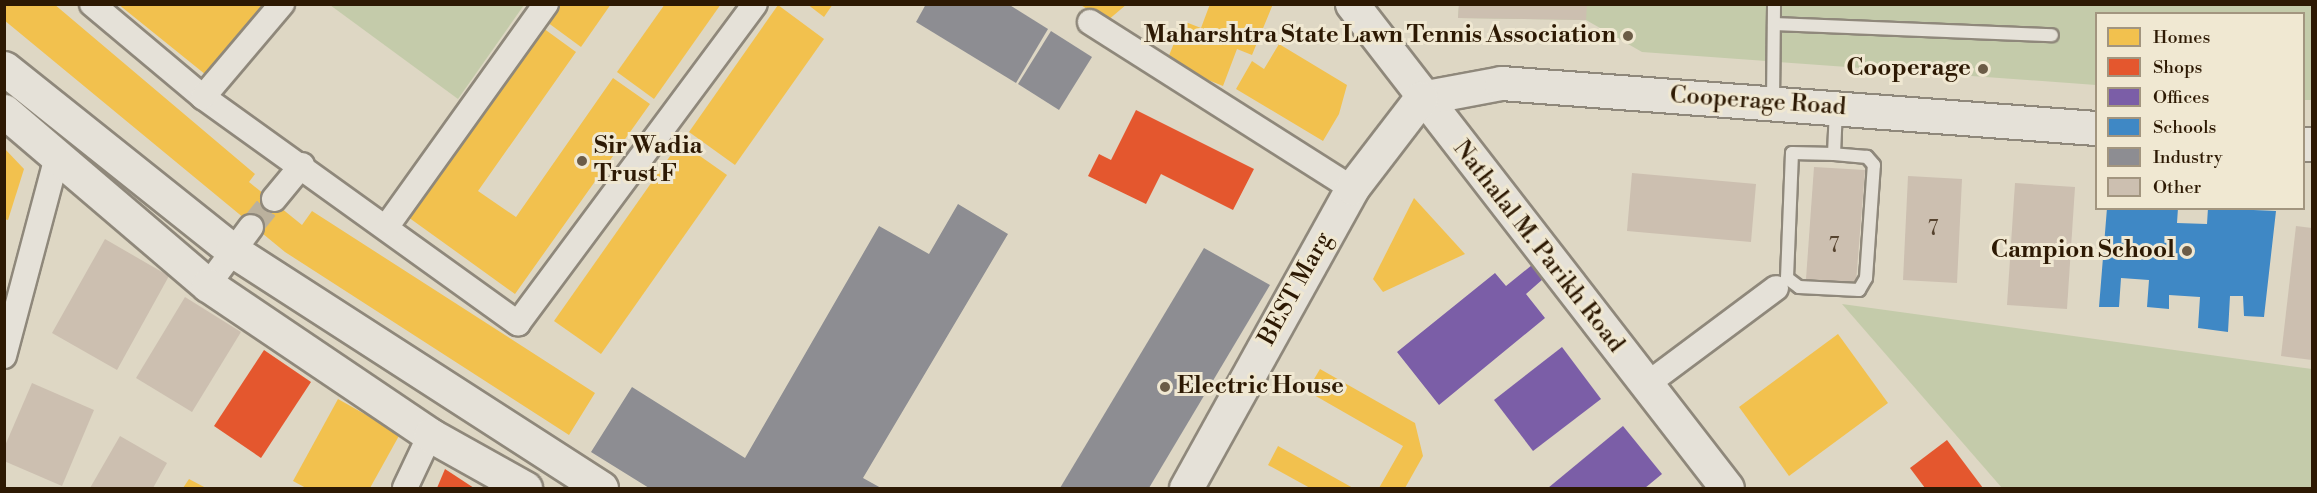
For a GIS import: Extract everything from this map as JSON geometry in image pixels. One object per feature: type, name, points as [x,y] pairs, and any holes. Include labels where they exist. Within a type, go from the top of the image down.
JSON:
[{"type":"street","points":[[92,4],[203,97],[302,165],[518,323],[755,4]]},
{"type":"street","points":[[203,97],[282,4]]},
{"type":"street","points":[[387,226],[546,4]]},
{"type":"street","name":"Nathalal M. Parikh Road","points":[[1352,4],[1421,98],[1726,489]]},
{"type":"street","points":[[1090,22],[1352,188]]},
{"type":"street","points":[[4,68],[242,239],[601,489]]},
{"type":"street","name":"Cooperage Road","points":[[1421,98],[1501,83],[2095,128]]},
{"type":"street","name":"BEST Marg","points":[[1186,489],[1352,188],[1421,98]]},
{"type":"street","points":[[4,111],[208,285],[430,435],[525,489]]},
{"type":"street","points":[[4,356],[57,157]]},
{"type":"street","points":[[274,200],[302,165]]},
{"type":"street","points":[[208,285],[242,239]]},
{"type":"street","points":[[1646,385],[1776,288]]},
{"type":"street","points":[[405,489],[430,435]]},
{"type":"lane","points":[[1773,103],[1774,4]]},
{"type":"lane","points":[[1774,24],[2052,35]]},
{"type":"lane","points":[[1834,154],[1836,108]]},
{"type":"lane","points":[[1792,153],[1834,154],[1867,157],[1874,165],[1866,278],[1859,290],[1799,287],[1787,278],[1792,153]]},
{"type":"green space","points":[[330,4],[524,5],[458,99]]},
{"type":"green space","name":"Cooperage","points":[[1459,4],[2312,5],[2312,100],[2305,100],[2305,12],[2095,12],[2095,85],[1642,52],[1586,20],[1458,18]]},
{"type":"green space","points":[[1842,304],[2312,369],[2312,488],[2002,488]]},
{"type":"building: Homes","points":[[4,4],[54,4],[255,174],[249,182],[302,225],[312,211],[595,393],[569,435],[285,252],[4,20]]},
{"type":"building: Homes","points":[[118,4],[220,6],[278,4],[216,83]]},
{"type":"building: Homes","points":[[559,4],[611,4],[581,47],[547,22]]},
{"type":"building: Homes","points":[[665,4],[721,4],[654,99],[617,72]]},
{"type":"building: Homes","points":[[807,4],[833,4],[824,17]]},
{"type":"building: Homes","points":[[1079,4],[1127,4],[1107,21]]},
{"type":"building: Homes","points":[[1210,4],[1273,4],[1252,55],[1237,49],[1223,86],[1166,63],[1183,21],[1201,28]]},
{"type":"building: Homes","points":[[778,5],[824,39],[735,165],[689,132]]},
{"type":"building: Homes","name":"Sir Wadia Trust F","points":[[543,28],[576,52],[478,191],[516,217],[613,78],[650,104],[515,294],[408,217]]},
{"type":"building: Homes","points":[[1279,44],[1347,85],[1339,114],[1323,141],[1236,89],[1252,61],[1264,69]]},
{"type":"building: Homes","points":[[680,142],[727,175],[601,354],[554,321]]},
{"type":"building: Homes","points":[[4,148],[24,169],[8,220],[4,219]]},
{"type":"building: Homes","points":[[1414,198],[1465,254],[1383,292],[1373,279]]},
{"type":"building: Homes","points":[[1838,334],[1888,403],[1789,476],[1739,407]]},
{"type":"building: Homes","points":[[1320,369],[1415,423],[1423,456],[1405,488],[1379,488],[1403,446],[1307,391]]},
{"type":"building: Homes","points":[[338,399],[400,434],[370,488],[306,488],[293,481]]},
{"type":"building: Homes","points":[[1278,446],[1353,488],[1310,488],[1268,465]]},
{"type":"building: Homes","points":[[189,479],[206,488],[183,488]]},
{"type":"building: Shops","points":[[1136,110],[1254,169],[1233,210],[1161,174],[1146,204],[1088,176],[1099,154],[1111,160]]},
{"type":"building: Shops","points":[[264,350],[311,382],[261,458],[214,426]]},
{"type":"building: Shops","points":[[1947,440],[1983,488],[1925,488],[1910,468]]},
{"type":"building: Shops","points":[[445,469],[474,488],[437,488]]},
{"type":"building: Offices","points":[[1532,265],[1543,279],[1526,294],[1545,318],[1439,405],[1397,352],[1495,273],[1506,286]]},
{"type":"building: Offices","points":[[1562,347],[1601,399],[1533,451],[1494,400]]},
{"type":"building: Offices","points":[[1623,426],[1662,474],[1645,488],[1548,488]]},
{"type":"building: Schools","name":"Campion School","points":[[2107,210],[2178,210],[2177,223],[2207,224],[2208,210],[2276,211],[2264,317],[2244,316],[2243,296],[2230,296],[2228,332],[2198,328],[2200,297],[2169,295],[2169,309],[2147,307],[2149,280],[2121,278],[2119,307],[2099,307]]},
{"type":"building: Industry","points":[[926,4],[1008,4],[1048,29],[1016,83],[916,22]]},
{"type":"building: Industry","points":[[1051,31],[1092,57],[1059,110],[1018,84]]},
{"type":"building: Industry","points":[[958,204],[1008,234],[863,478],[881,488],[649,488],[591,452],[632,387],[745,458],[879,226],[929,254]]},
{"type":"building: Industry","name":"Electric House","points":[[1204,248],[1270,285],[1149,488],[1060,488]]},
{"type":"building: Other","points":[[1459,4],[1587,4],[1586,20],[1458,18]]},
{"type":"building: Other","points":[[1814,167],[1865,170],[1856,282],[1806,279]]},
{"type":"building: Other","points":[[1632,173],[1756,184],[1751,242],[1627,231]]},
{"type":"building: Other","points":[[1908,176],[1962,179],[1957,283],[1903,280]]},
{"type":"building: Other","points":[[2015,183],[2075,187],[2067,309],[2007,305]]},
{"type":"building: Other","points":[[2296,226],[2312,228],[2312,360],[2281,356]]},
{"type":"building: Other","points":[[105,239],[169,276],[117,370],[52,333]]},
{"type":"building: Other","points":[[185,297],[241,332],[192,412],[136,378]]},
{"type":"building: Other","points":[[32,383],[94,410],[62,486],[4,461],[4,448]]},
{"type":"building: Other","points":[[120,436],[167,463],[153,488],[90,488]]},
{"type":"tunnel","points":[[251,227],[274,199]]},
{"type":"place","name":"Maharshtra State Lawn Tennis Association","points":[[1628,36]]},
{"type":"place","name":"Cooperage","points":[[1983,69]]},
{"type":"place","name":"Sir Wadia Trust F","points":[[582,161]]},
{"type":"place","name":"Campion School","points":[[2187,251]]},
{"type":"place","name":"Electric House","points":[[1165,387]]}]
